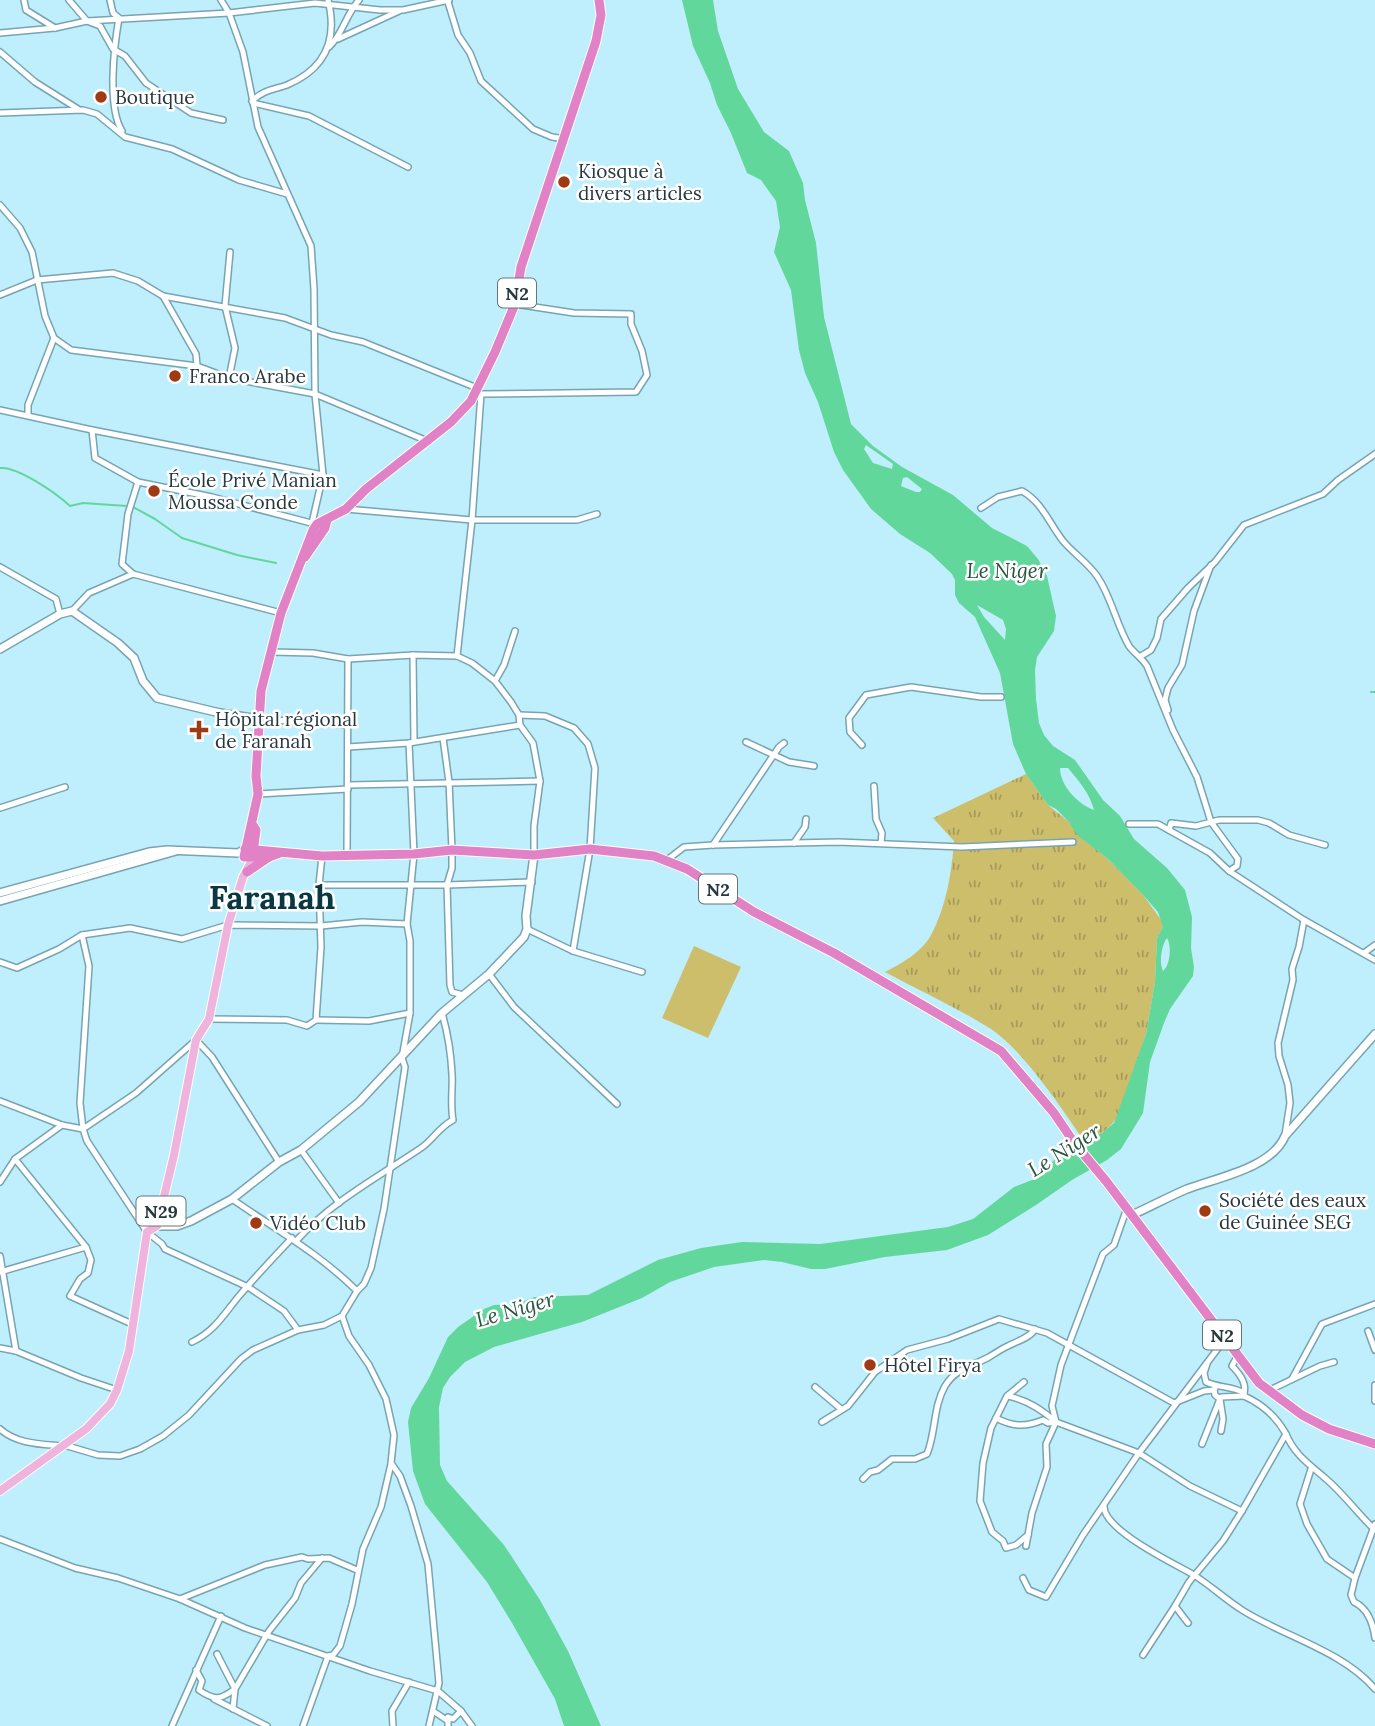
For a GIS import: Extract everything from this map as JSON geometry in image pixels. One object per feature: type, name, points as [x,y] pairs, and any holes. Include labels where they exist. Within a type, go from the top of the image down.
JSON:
[{"type":"highway","name":"N2","points":[[320,524],[346,509],[425,440],[451,422],[479,391],[515,304],[521,267],[596,41],[601,15],[599,0]]},
{"type":"highway","points":[[247,853],[254,827],[258,793],[256,776],[261,691],[281,613],[308,540],[320,524]]},
{"type":"highway","points":[[245,875],[269,854],[254,827]]},
{"type":"highway","name":"N2","points":[[247,853],[281,852],[322,856],[414,854],[452,850],[534,855],[590,849],[667,860],[687,869],[754,912],[834,953],[994,1046],[1031,1085],[1259,1383],[1302,1415],[1329,1429],[1375,1444]]},
{"type":"main road","points":[[245,875],[247,853]]},
{"type":"main road","name":"N29","points":[[0,1491],[102,1414],[117,1390],[129,1351],[147,1232],[157,1226],[196,1040],[209,1018],[228,925],[245,875]]},
{"type":"street","points":[[24,0],[26,10],[55,28]]},
{"type":"street","points":[[69,0],[87,21],[100,26],[113,49],[125,56],[146,83],[191,113],[223,120]]},
{"type":"street","points":[[110,0],[113,13],[119,18]]},
{"type":"street","points":[[92,430],[94,458],[138,482],[320,524],[323,475],[315,394],[311,246],[258,127],[243,52],[229,13],[221,0]]},
{"type":"street","points":[[229,0],[229,13]]},
{"type":"street","points":[[338,39],[353,6],[359,0]]},
{"type":"street","points":[[0,33],[55,28],[87,21],[229,13],[328,1],[403,10]]},
{"type":"street","points":[[253,102],[259,93],[297,81],[316,68],[327,49],[333,26],[328,1]]},
{"type":"street","points":[[327,49],[338,39],[403,10],[448,1],[458,35],[470,53],[481,80],[533,129],[565,139]]},
{"type":"street","points":[[119,18],[113,49],[116,114],[118,125],[125,137]]},
{"type":"street","points":[[0,52],[35,82],[78,109],[97,114],[125,137],[172,149],[239,180],[287,194]]},
{"type":"street","points":[[253,102],[309,116],[408,167]]},
{"type":"street","points":[[0,113],[78,109]]},
{"type":"street","points":[[0,205],[20,228],[32,252],[45,316],[54,338],[71,350],[197,366],[229,378],[315,394],[425,440]]},
{"type":"street","points":[[229,378],[235,348],[225,306],[230,252]]},
{"type":"street","points":[[0,295],[37,280],[113,273],[138,281],[163,296],[285,318],[331,335],[363,342],[479,391],[636,392],[647,375],[642,351],[631,324],[631,314],[574,313],[515,304]]},
{"type":"street","points":[[163,296],[197,354],[197,366]]},
{"type":"street","points":[[28,415],[28,405],[54,338]]},
{"type":"street","points":[[457,656],[472,520],[479,391]]},
{"type":"street","points":[[0,410],[323,475]]},
{"type":"street","points":[[1141,656],[1151,650],[1161,620],[1244,525],[1323,494],[1375,454]]},
{"type":"street","points":[[138,482],[131,501],[122,564],[133,574],[281,613]]},
{"type":"street","points":[[981,509],[998,497],[1022,491],[1039,503],[1062,539],[1096,575],[1113,604],[1130,648],[1141,656],[1197,777],[1210,822],[1238,859],[1237,866],[1229,871]]},
{"type":"street","points":[[346,509],[472,520],[577,520],[597,514]]},
{"type":"street","points":[[1166,714],[1168,688],[1182,666],[1194,611],[1211,565]]},
{"type":"street","points":[[0,567],[56,599],[60,614]]},
{"type":"street","points":[[0,649],[60,614],[72,611],[89,593],[133,574]]},
{"type":"street","points":[[72,611],[118,643],[134,658],[143,681],[157,698],[259,719],[346,725]]},
{"type":"street","points":[[495,681],[504,665],[515,631]]},
{"type":"street","points":[[157,1226],[177,1226],[191,1221],[232,1199],[279,1162],[301,1150],[359,1102],[443,1013],[489,974],[524,937],[527,929],[526,916],[532,883],[534,826],[540,781],[533,743],[520,725],[519,715],[495,681],[472,663],[457,656],[413,655],[348,659],[313,653],[271,652]]},
{"type":"street","points":[[0,1429],[8,1436],[27,1443],[63,1446],[98,1455],[120,1456],[140,1449],[163,1436],[189,1415],[241,1359],[253,1350],[342,1316],[364,1284],[376,1254],[405,1067],[402,1058],[410,1013],[410,942],[407,924],[414,854],[411,782],[413,655]]},
{"type":"street","points":[[347,855],[348,659]]},
{"type":"street","points":[[862,745],[850,732],[849,718],[866,695],[911,687],[981,697],[1001,696]]},
{"type":"street","points":[[519,715],[545,716],[561,720],[574,728],[588,744],[595,768],[590,849],[573,951]]},
{"type":"street","points":[[348,747],[412,742],[520,725]]},
{"type":"street","points":[[443,738],[449,782],[452,850],[452,868],[447,886],[450,985],[452,992],[463,995]]},
{"type":"street","points":[[746,742],[799,766],[814,766]]},
{"type":"street","points":[[713,845],[784,743]]},
{"type":"street","points":[[258,793],[411,782],[540,781]]},
{"type":"street","points":[[874,786],[876,818],[882,833],[881,843]]},
{"type":"street","points":[[0,808],[65,787]]},
{"type":"street","points":[[794,843],[805,827],[806,819]]},
{"type":"street","points":[[1169,830],[1171,823],[1196,826],[1219,820],[1258,820],[1289,835],[1325,845]]},
{"type":"street","points":[[1129,824],[1158,824],[1169,830],[1210,853],[1229,871],[1304,920],[1375,960]]},
{"type":"street","points":[[667,860],[684,847],[713,845],[881,843],[962,848],[1073,842]]},
{"type":"street","points":[[0,893],[167,849],[247,853]]},
{"type":"street","points":[[0,901],[177,851]]},
{"type":"street","points":[[316,1020],[322,856]]},
{"type":"street","points":[[319,885],[447,886],[532,883]]},
{"type":"street","points":[[1026,1546],[1032,1513],[1047,1467],[1046,1444],[1056,1422],[1052,1406],[1061,1365],[1103,1254],[1114,1245],[1129,1212],[1262,1161],[1282,1145],[1290,1103],[1278,1043],[1304,920]]},
{"type":"street","points":[[0,962],[17,968],[82,935],[130,928],[182,939],[228,925],[321,926],[362,922],[407,924]]},
{"type":"street","points":[[527,929],[573,951],[642,972]]},
{"type":"street","points":[[82,935],[89,966],[80,1103],[87,1141],[147,1232],[173,1255],[248,1287],[284,1311],[298,1331]]},
{"type":"street","points":[[1364,953],[1375,945]]},
{"type":"street","points":[[489,974],[514,1007],[617,1104]]},
{"type":"street","points":[[209,1018],[287,1020],[307,1026],[316,1020],[369,1021],[410,1013]]},
{"type":"street","points":[[192,1342],[202,1338],[220,1322],[248,1287],[314,1221],[425,1146],[436,1131],[453,1119],[450,1096],[451,1044],[443,1013]]},
{"type":"street","points":[[1285,1136],[1375,1034]]},
{"type":"street","points":[[0,1101],[62,1125],[83,1129],[136,1093],[196,1040],[212,1057],[279,1162]]},
{"type":"street","points":[[0,1182],[15,1159],[62,1125]]},
{"type":"street","points":[[301,1150],[339,1203]]},
{"type":"street","points":[[15,1159],[86,1247],[91,1260],[88,1273],[80,1279],[70,1296],[132,1324]]},
{"type":"street","points":[[232,1199],[338,1272],[357,1291]]},
{"type":"street","points":[[2,1272],[86,1247]]},
{"type":"street","points":[[0,1256],[16,1351]]},
{"type":"street","points":[[1292,1379],[1322,1324],[1375,1304]]},
{"type":"street","points":[[328,1656],[333,1655],[340,1646],[352,1604],[357,1570],[381,1507],[394,1435],[386,1398],[369,1365],[349,1336],[342,1316]]},
{"type":"street","points":[[822,1422],[848,1406],[875,1372],[906,1350],[948,1339],[999,1319],[1035,1329],[1069,1344],[1174,1403]]},
{"type":"street","points":[[863,1479],[892,1459],[915,1459],[927,1454],[933,1437],[937,1407],[946,1385],[962,1368],[992,1356],[1031,1335],[1035,1329]]},
{"type":"street","points":[[1368,1331],[1375,1350]]},
{"type":"street","points":[[1023,1578],[1029,1590],[1046,1597],[1063,1566],[1139,1453],[1174,1403],[1225,1339]]},
{"type":"street","points":[[0,1348],[16,1351],[117,1390]]},
{"type":"street","points":[[1237,1357],[1232,1366],[1240,1374],[1245,1387],[1244,1394]]},
{"type":"street","points":[[1270,1390],[1334,1362]]},
{"type":"street","points":[[1207,1364],[1204,1373],[1206,1382],[1215,1388]]},
{"type":"street","points":[[1024,1382],[1007,1396],[991,1428],[983,1462],[980,1501],[992,1532],[1003,1541],[1006,1548],[1016,1545],[1028,1535]]},
{"type":"street","points":[[1375,1385],[1375,1401]]},
{"type":"street","points":[[815,1387],[841,1409]]},
{"type":"street","points":[[1174,1403],[1215,1388],[1234,1387],[1258,1402],[1274,1417],[1291,1447],[1374,1527],[1351,1595],[1354,1602],[1363,1606],[1374,1626],[1375,1638]]},
{"type":"street","points":[[1215,1388],[1223,1419],[1221,1431]]},
{"type":"street","points":[[1202,1444],[1220,1399],[1244,1394]]},
{"type":"street","points":[[1007,1396],[1022,1399],[1056,1422],[1139,1453],[1190,1486],[1241,1511]]},
{"type":"street","points":[[996,1418],[1018,1426],[1043,1420],[1048,1423],[1056,1422]]},
{"type":"street","points":[[1143,1655],[1194,1575],[1223,1541],[1286,1434]]},
{"type":"street","points":[[391,1462],[400,1476],[411,1506],[428,1564],[433,1597],[438,1691],[429,1726]]},
{"type":"street","points":[[1311,1469],[1300,1504],[1307,1524],[1326,1559],[1355,1578]]},
{"type":"street","points":[[1104,1504],[1104,1513],[1125,1534],[1194,1575],[1241,1609],[1345,1664],[1375,1689]]},
{"type":"street","points":[[0,1539],[75,1568],[118,1578],[180,1599],[268,1636],[438,1691],[461,1710],[472,1726]]},
{"type":"street","points":[[180,1599],[265,1565],[302,1557],[329,1558],[357,1570]]},
{"type":"street","points":[[196,1670],[202,1681],[199,1690],[207,1696],[221,1698],[235,1689],[273,1626],[295,1598],[301,1583],[322,1558]]},
{"type":"street","points":[[1175,1606],[1188,1623]]},
{"type":"street","points":[[172,1726],[221,1616]]},
{"type":"street","points":[[217,1654],[235,1689],[233,1709]]},
{"type":"street","points":[[303,1726],[328,1656]]},
{"type":"street","points":[[393,1726],[393,1711],[409,1682]]},
{"type":"street","points":[[188,1690],[207,1696],[267,1726]]},
{"type":"street","points":[[433,1710],[448,1723]]},
{"type":"street","points":[[448,1723],[448,1717],[457,1717],[461,1710]]},
{"type":"green space","points":[[1026,774],[1048,805],[1069,822],[1078,835],[1108,859],[1143,895],[1162,921],[1163,927],[1157,938],[1155,982],[1146,1034],[1119,1114],[1104,1131],[1085,1142],[1042,1081],[1004,1039],[965,1014],[885,972],[911,957],[927,941],[944,901],[954,841],[933,818]]},
{"type":"green space","points":[[694,946],[741,967],[708,1038],[662,1018]]},
{"type":"water","name":"Le Niger","points":[[682,0],[713,0],[718,31],[738,89],[764,132],[789,151],[803,183],[816,243],[824,317],[851,424],[873,446],[902,467],[953,495],[992,528],[1027,546],[1038,559],[1047,576],[1056,616],[1054,631],[1037,657],[1035,670],[1039,723],[1053,746],[1075,760],[1103,800],[1120,816],[1134,839],[1167,868],[1185,890],[1192,917],[1191,948],[1194,967],[1193,976],[1170,1009],[1150,1062],[1143,1113],[1121,1149],[988,1235],[947,1250],[885,1257],[825,1269],[764,1260],[714,1267],[670,1282],[642,1298],[582,1322],[494,1347],[465,1362],[450,1377],[443,1388],[439,1407],[440,1465],[447,1481],[504,1545],[540,1600],[568,1651],[601,1726],[564,1726],[555,1699],[512,1623],[487,1582],[425,1504],[413,1471],[408,1422],[411,1408],[448,1337],[458,1327],[494,1305],[517,1304],[534,1297],[588,1295],[658,1260],[701,1248],[742,1242],[820,1244],[948,1227],[973,1219],[1014,1187],[1037,1178],[1061,1153],[1102,1133],[1114,1123],[1146,1034],[1155,982],[1157,938],[1163,927],[1158,912],[1143,895],[1108,859],[1077,835],[1069,822],[1048,805],[1026,774],[1013,744],[1000,673],[975,617],[959,603],[955,595],[955,580],[952,574],[930,553],[900,534],[871,509],[843,470],[805,373],[791,290],[774,252],[780,227],[776,201],[761,180],[747,173],[693,46]],"holes":[[[866,445],[893,464],[892,469],[873,463],[864,449]],[[907,477],[922,489],[920,492],[901,486],[903,478]],[[977,605],[1003,620],[1005,640]],[[1060,768],[1068,768],[1087,793],[1094,810],[1076,799],[1063,781]],[[1167,938],[1170,956],[1163,971],[1163,945]]]},
{"type":"waterway","points":[[0,468],[26,476],[70,506],[83,503],[127,506]]},
{"type":"waterway","points":[[133,507],[182,538],[237,555],[276,563]]},
{"type":"place","name":"Boutique","points":[[101,97]]},
{"type":"place","name":"Kiosque à divers articles","points":[[564,182]]},
{"type":"place","name":"Franco Arabe","points":[[175,376]]},
{"type":"place","name":"École Privé Manian Moussa Conde","points":[[154,491]]},
{"type":"place","name":"Hôpital régional de Faranah","points":[[199,730]]},
{"type":"place","name":"Société des eaux de Guinée SEG","points":[[1205,1211]]},
{"type":"place","name":"Vidéo Club","points":[[256,1223]]},
{"type":"place","name":"Hôtel Firya","points":[[870,1365]]},
{"type":"district","name":"Faranah","points":[[272,897]]}]
